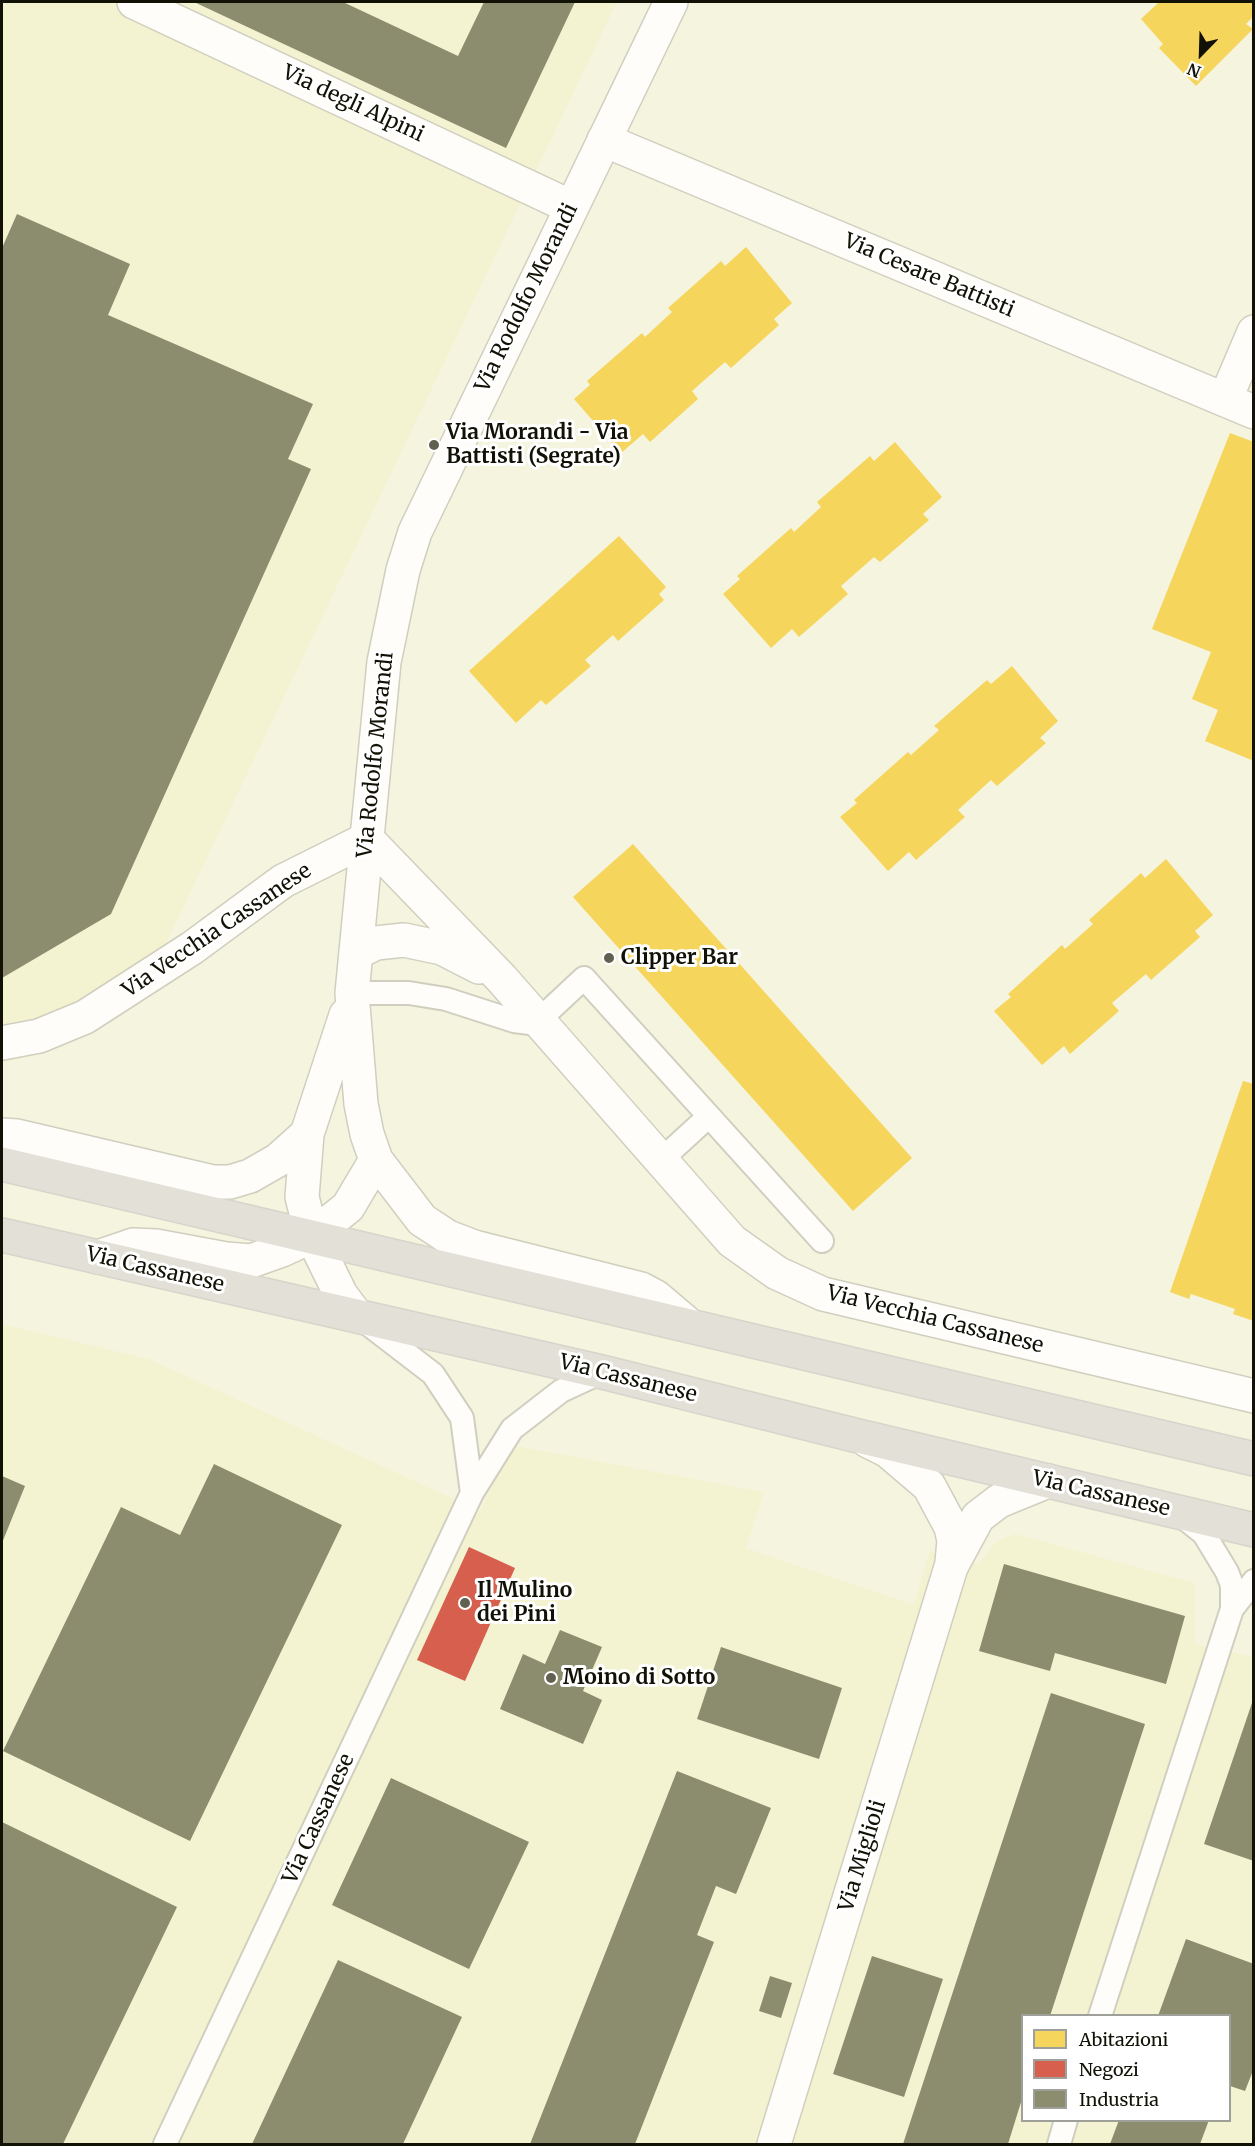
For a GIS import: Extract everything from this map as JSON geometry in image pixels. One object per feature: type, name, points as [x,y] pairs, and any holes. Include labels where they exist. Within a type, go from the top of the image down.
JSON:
[{"type":"main road","points":[[2,1164],[1254,1459]]},
{"type":"main road","name":"Via Cassanese","points":[[2,1235],[602,1372],[854,1435],[1254,1530]]},
{"type":"street","name":"Via degli Alpini","points":[[134,2],[571,207]]},
{"type":"street","name":"Via Rodolfo Morandi","points":[[356,1315],[341,1294],[312,1236],[302,1197],[307,1134],[336,1053],[352,993],[384,662],[403,570],[415,532],[671,2]]},
{"type":"street","name":"Via Cesare Battisti","points":[[604,140],[1240,406]]},
{"type":"street","points":[[1240,406],[1254,332]]},
{"type":"street","name":"Via Vecchia Cassanese","points":[[2,1043],[39,1036],[85,1017],[192,948],[283,881],[366,839],[502,979],[732,1241],[777,1274],[823,1294],[1254,1396]]},
{"type":"street","points":[[356,953],[376,943],[404,940],[442,948],[502,979]]},
{"type":"street","name":"Via Rodolfo Morandi","points":[[352,993],[361,1104],[367,1134],[376,1160],[422,1220],[448,1237],[474,1247],[626,1283],[656,1297],[688,1324]]},
{"type":"street","name":"Via Rodolfo Morandi","points":[[2,1135],[18,1136],[213,1182],[230,1182],[250,1176],[278,1160],[307,1134]]},
{"type":"street","points":[[98,1257],[133,1245],[156,1246],[226,1259],[251,1261],[282,1251],[312,1236],[348,1207],[376,1160]]},
{"type":"street","points":[[854,1435],[888,1451],[929,1486],[951,1527],[954,1541],[951,1567]]},
{"type":"street","points":[[951,1567],[978,1517],[999,1501],[1048,1481]]},
{"type":"street","name":"Via Miglioli","points":[[774,2145],[951,1567]]},
{"type":"lane","points":[[352,993],[409,993],[446,999],[514,1021],[530,1023],[538,1021],[584,978],[822,1241]]},
{"type":"lane","points":[[661,1160],[709,1116]]},
{"type":"lane","points":[[356,1315],[433,1374],[462,1418],[472,1493]]},
{"type":"lane","name":"Via Cassanese","points":[[165,2145],[472,1493],[512,1429],[561,1391],[602,1372]]},
{"type":"lane","points":[[1101,2014],[1232,1609],[1232,1585],[1211,1544],[1195,1525],[1172,1510]]},
{"type":"lane","points":[[1232,1609],[1254,1581]]},
{"type":"lane","points":[[1059,2145],[1066,2122]]},
{"type":"shaded area","points":[[2,2],[617,2],[136,1006],[52,1051],[2,1063]]},
{"type":"shaded area","points":[[2,1324],[149,1359],[480,1511],[511,1445],[764,1492],[746,1548],[914,1605],[930,1550],[978,1564],[997,1541],[1015,1534],[1195,1583],[1195,1644],[1253,1657],[1253,2144],[2,2144]]},
{"type":"building: Abitazioni","points":[[1159,2],[1254,2],[1254,16],[1246,24],[1253,29],[1196,86],[1159,48],[1163,44],[1141,19]]},
{"type":"building: Abitazioni","points":[[746,247],[792,303],[774,319],[779,325],[731,368],[725,362],[692,391],[698,399],[650,442],[643,434],[621,453],[574,399],[590,385],[587,381],[642,333],[645,337],[672,312],[668,308],[721,261],[725,266]]},
{"type":"building: Abitazioni","points":[[1230,433],[1254,442],[1254,761],[1205,741],[1218,710],[1192,699],[1211,652],[1152,629]]},
{"type":"building: Abitazioni","points":[[895,442],[942,497],[923,514],[929,520],[880,562],[874,557],[841,586],[848,594],[799,637],[792,629],[771,648],[723,594],[740,579],[737,576],[791,528],[794,532],[821,507],[817,502],[870,456],[874,461]]},
{"type":"building: Abitazioni","points":[[619,536],[666,587],[659,594],[664,600],[618,641],[613,635],[585,660],[591,666],[546,705],[541,700],[516,723],[469,671]]},
{"type":"building: Abitazioni","points":[[1012,666],[1058,721],[1040,738],[1046,743],[997,786],[991,780],[958,810],[965,817],[916,860],[909,852],[888,871],[840,817],[857,803],[854,800],[908,752],[911,755],[939,730],[934,726],[987,680],[991,684]]},
{"type":"building: Abitazioni","points":[[633,844],[912,1158],[853,1211],[573,897]]},
{"type":"building: Abitazioni","points":[[1166,859],[1213,915],[1195,931],[1200,937],[1151,980],[1146,974],[1112,1003],[1119,1011],[1070,1054],[1064,1046],[1042,1065],[994,1011],[1011,997],[1008,994],[1062,945],[1065,949],[1093,924],[1089,920],[1141,873],[1145,878]]},
{"type":"building: Abitazioni","points":[[1243,1081],[1254,1084],[1254,1321],[1233,1314],[1235,1309],[1191,1294],[1189,1299],[1170,1292]]},
{"type":"building: Negozi","points":[[469,1547],[515,1568],[465,1681],[417,1660]]},
{"type":"building: Industria","points":[[194,2],[343,2],[458,56],[484,2],[575,2],[506,148]]},
{"type":"building: Industria","points":[[17,214],[130,264],[108,315],[313,404],[288,459],[311,469],[111,914],[2,978],[2,248]]},
{"type":"building: Industria","points":[[214,1464],[342,1525],[190,1841],[3,1751],[121,1507],[180,1535]]},
{"type":"building: Industria","points":[[2,1476],[25,1486],[2,1543]]},
{"type":"building: Industria","points":[[1004,1564],[1185,1616],[1166,1684],[1055,1653],[1050,1671],[979,1651]]},
{"type":"building: Industria","name":"Moino di Sotto","points":[[560,1630],[602,1647],[583,1691],[602,1700],[583,1744],[500,1709],[523,1654],[545,1664]]},
{"type":"building: Industria","points":[[721,1647],[842,1688],[819,1759],[697,1719]]},
{"type":"building: Industria","points":[[1051,1693],[1145,1724],[1051,2014],[1021,2014],[1021,2102],[1008,2144],[903,2144]]},
{"type":"building: Industria","points":[[1254,1700],[1254,1861],[1204,1844]]},
{"type":"building: Industria","points":[[677,1771],[771,1808],[736,1894],[716,1886],[697,1935],[714,1942],[635,2144],[530,2144]]},
{"type":"building: Industria","points":[[391,1778],[529,1842],[469,1969],[332,1905]]},
{"type":"building: Industria","points":[[2,1822],[177,1907],[63,2144],[2,2144]]},
{"type":"building: Industria","points":[[1186,1939],[1254,1964],[1254,2068],[1245,2091],[1231,2086],[1231,2014],[1159,2014]]},
{"type":"building: Industria","points":[[872,1956],[943,1979],[904,2097],[833,2074]]},
{"type":"building: Industria","points":[[338,1960],[462,2017],[403,2144],[252,2144]]},
{"type":"building: Industria","points":[[770,1976],[792,1983],[781,2018],[759,2011]]},
{"type":"building: Industria","points":[[1118,2122],[1208,2122],[1200,2144],[1110,2144]]},
{"type":"place","name":"Via Morandi - Via Battisti (Segrate)","points":[[434,445]]},
{"type":"place","name":"Clipper Bar","points":[[609,958]]},
{"type":"place","name":"Il Mulino dei Pini","points":[[465,1603]]},
{"type":"place","name":"Moino di Sotto","points":[[551,1678]]}]
